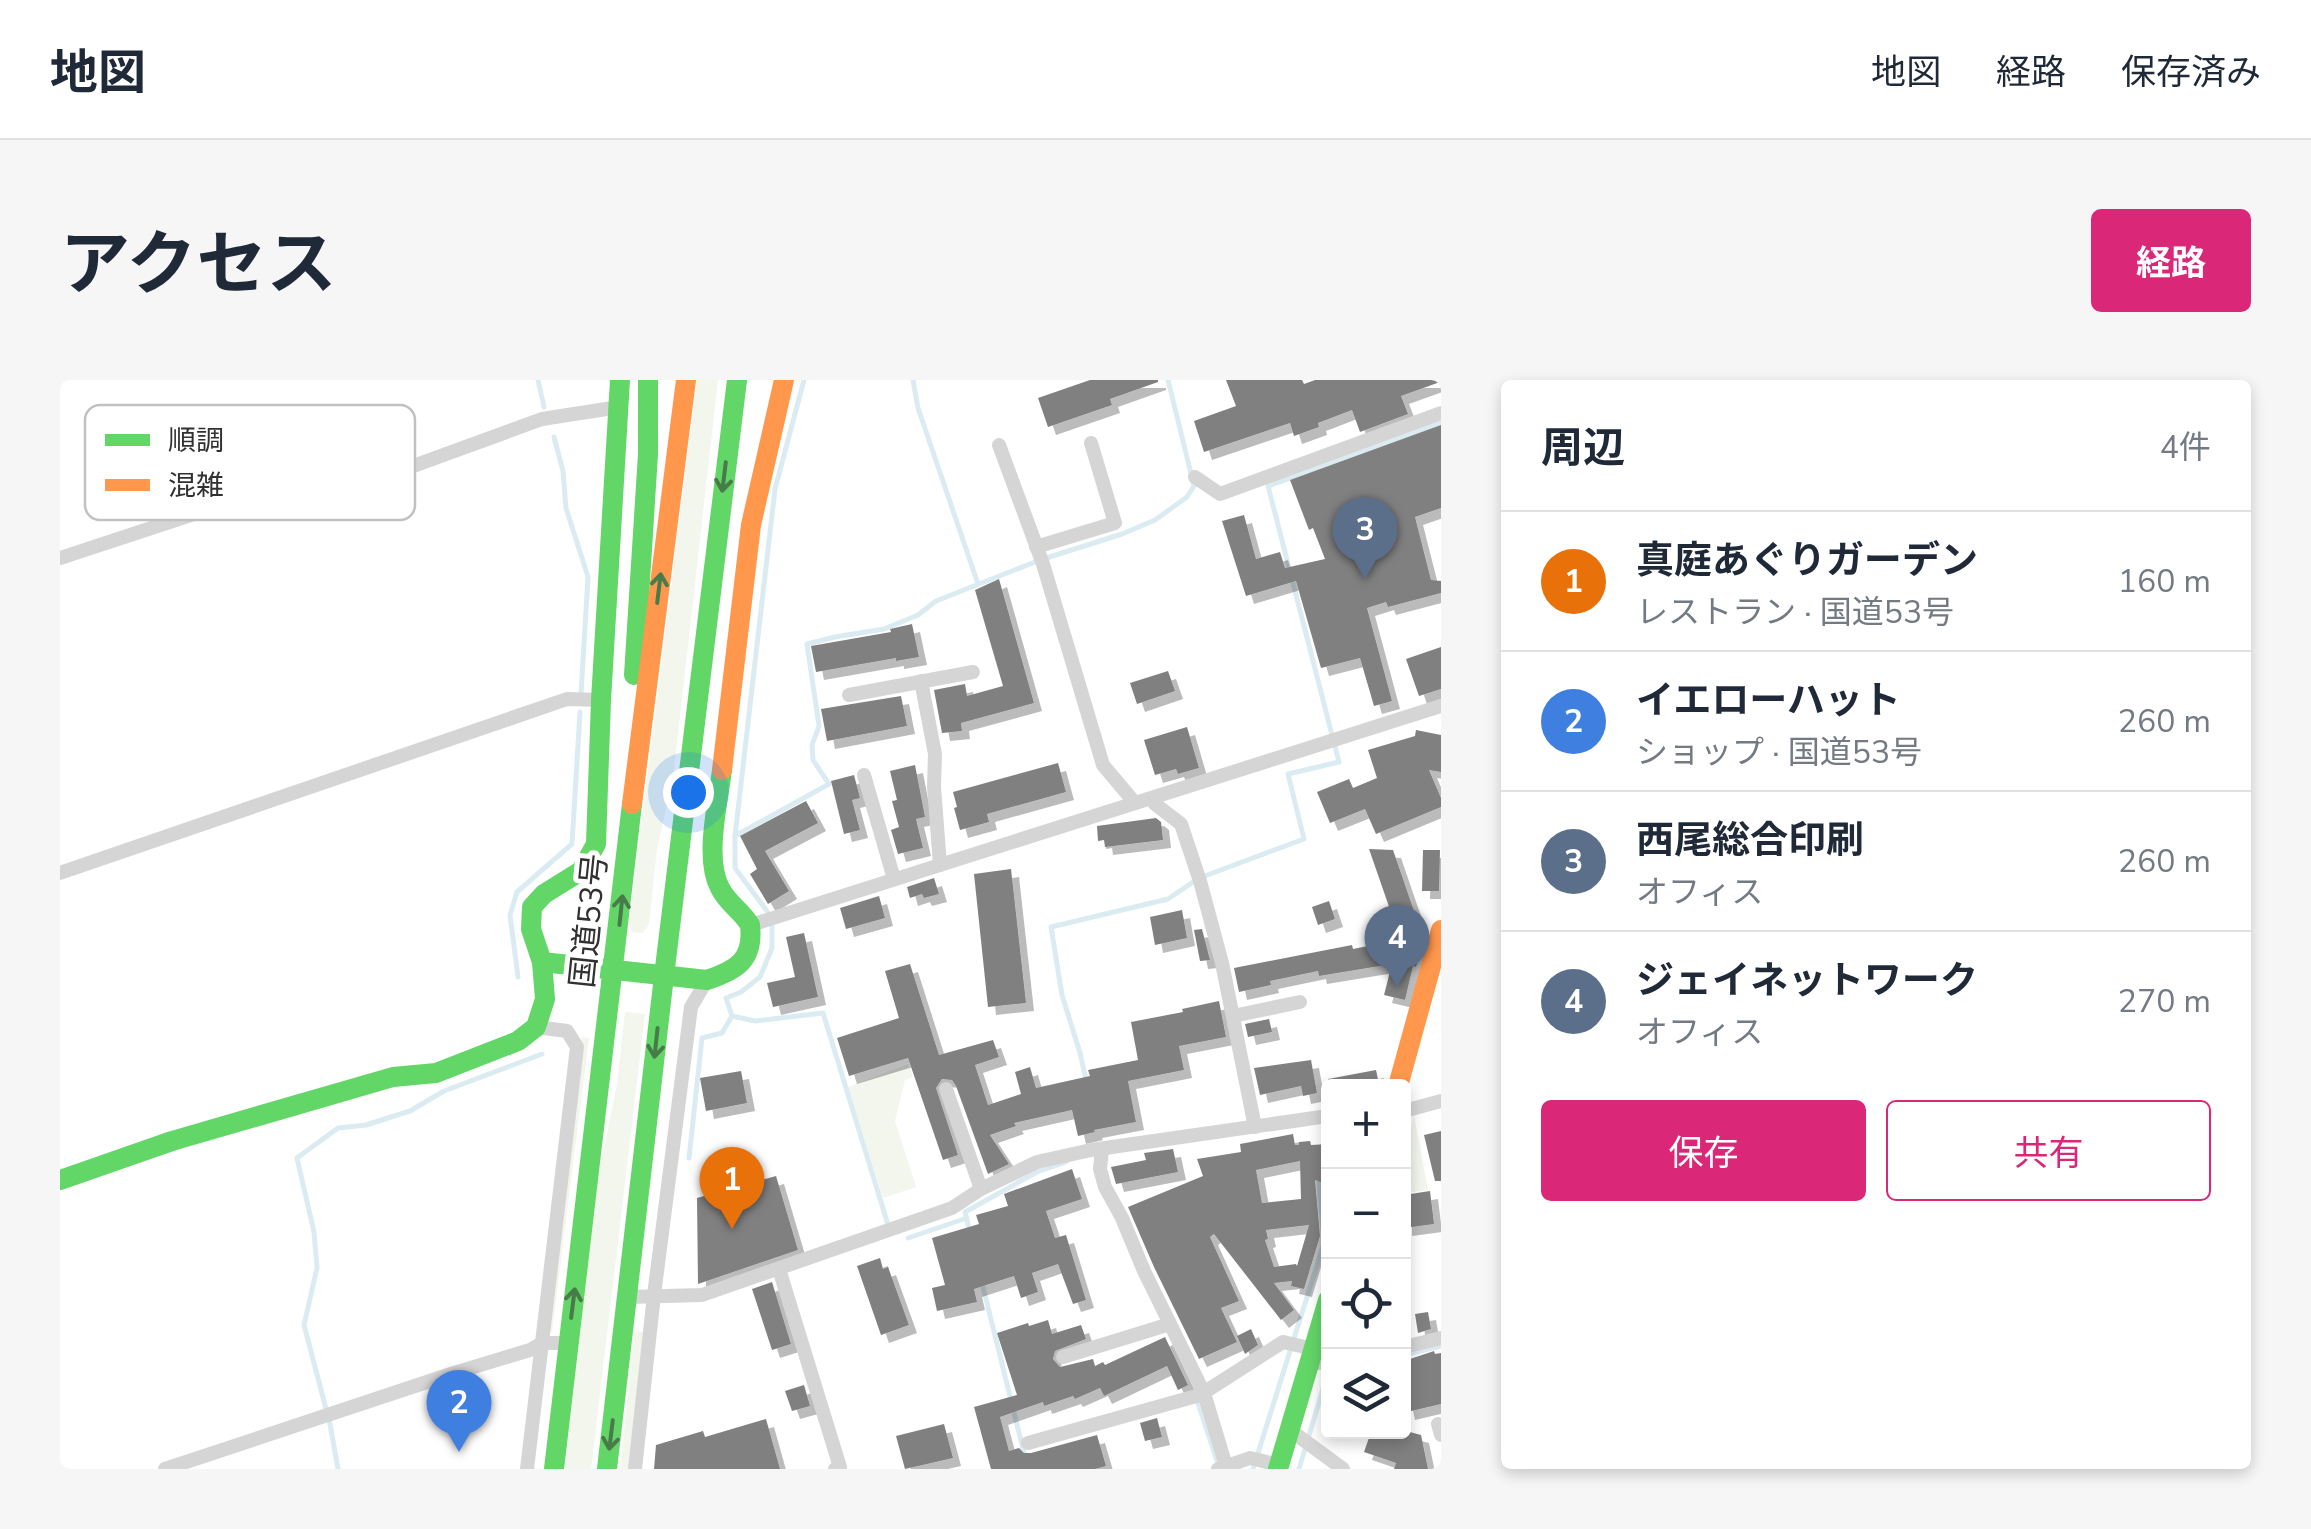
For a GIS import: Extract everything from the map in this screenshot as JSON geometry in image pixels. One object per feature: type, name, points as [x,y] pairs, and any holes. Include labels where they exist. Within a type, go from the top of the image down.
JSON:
[{"type":"main road","points":[[60,1180],[172,1141],[393,1077],[436,1073],[518,1041],[536,1027],[545,999],[542,962],[531,929],[532,907],[544,894],[581,872],[596,844],[620,380]]},
{"type":"main road","points":[[632,810],[636,620],[647,472],[648,380]]},
{"type":"main road","name":"国道53号","points":[[554,1469],[686,380]]},
{"type":"main road","points":[[608,1469],[737,380]]},
{"type":"main road","points":[[542,962],[707,980],[728,974],[743,964],[763,921],[722,894],[715,878],[713,845],[751,525],[784,380]]},
{"type":"main road","points":[[1400,1079],[1441,930]]},
{"type":"main road","points":[[1267,1463],[1302,1438],[1311,1354],[1321,1322]]},
{"type":"street","points":[[415,465],[542,419],[618,407]]},
{"type":"street","points":[[1196,477],[1220,494],[1441,413]]},
{"type":"street","points":[[1040,556],[1115,522],[1090,443]]},
{"type":"street","points":[[999,445],[1040,556],[1103,766],[1135,803]]},
{"type":"street","points":[[60,558],[175,520]]},
{"type":"street","points":[[849,695],[972,672]]},
{"type":"street","points":[[921,680],[935,754],[940,865]]},
{"type":"street","points":[[60,873],[567,699],[601,700]]},
{"type":"street","points":[[763,921],[1441,706]]},
{"type":"street","points":[[864,775],[894,879]]},
{"type":"street","points":[[1152,798],[1181,824],[1218,946],[1255,1127]]},
{"type":"street","points":[[635,1469],[690,1008],[707,980]]},
{"type":"street","points":[[1233,1016],[1300,1002]]},
{"type":"street","points":[[528,1469],[576,1047],[567,1031],[536,1027]]},
{"type":"street","points":[[946,1089],[981,1189]]},
{"type":"street","points":[[1411,1109],[1441,1101]]},
{"type":"street","points":[[628,1297],[702,1295],[952,1208],[981,1189],[1038,1162],[1102,1148],[1321,1117]]},
{"type":"street","points":[[1102,1148],[1100,1169],[1105,1188],[1170,1324],[1222,1468],[1267,1463]]},
{"type":"street","points":[[779,1269],[840,1467],[834,1469]]},
{"type":"street","points":[[1063,1357],[1170,1324]]},
{"type":"street","points":[[1411,1345],[1441,1338]]},
{"type":"street","points":[[1028,1443],[1199,1396],[1284,1342],[1311,1354]]},
{"type":"street","points":[[165,1469],[542,1343],[568,1343]]},
{"type":"street","points":[[1302,1438],[1343,1469]]},
{"type":"shaded area","points":[[697,380],[718,380],[673,778],[657,849],[649,924],[643,933],[632,932],[629,923]]},
{"type":"shaded area","points":[[625,1012],[645,1014],[591,1469],[565,1469],[599,1172],[617,1084]]},
{"type":"shaded area","points":[[582,1037],[589,1038],[552,1332],[548,1326]]},
{"type":"shaded area","points":[[908,1064],[913,1077],[905,1080],[895,1121],[916,1187],[883,1198],[848,1087]]},
{"type":"shaded area","points":[[1414,1115],[1428,1190],[1411,1192]]},
{"type":"shaded area","points":[[637,1331],[643,1332],[630,1469],[620,1469],[634,1337]]},
{"type":"building","points":[[1090,380],[1158,382],[1110,399],[1112,405],[1048,427],[1038,398]]},
{"type":"building","points":[[1226,380],[1302,380],[1304,384],[1315,380],[1440,382],[1401,396],[1408,414],[1360,432],[1352,410],[1294,436],[1290,423],[1204,452],[1194,421],[1236,406]]},
{"type":"building","points":[[1441,425],[1441,508],[1415,517],[1431,580],[1441,581],[1441,593],[1388,607],[1386,602],[1367,608],[1392,701],[1374,706],[1360,658],[1321,668],[1296,581],[1246,596],[1222,521],[1244,515],[1256,559],[1280,552],[1285,568],[1325,559],[1290,480]]},
{"type":"building","points":[[999,579],[1034,703],[961,723],[962,731],[942,733],[934,690],[965,684],[967,696],[1003,686],[975,590]]},
{"type":"building","points":[[912,624],[919,657],[816,672],[811,646],[891,632],[890,629]]},
{"type":"building","points":[[1441,647],[1441,689],[1419,696],[1406,659]]},
{"type":"building","points":[[1168,671],[1175,691],[1137,704],[1130,683]]},
{"type":"building","points":[[901,696],[907,726],[827,741],[821,709]]},
{"type":"building","points":[[1187,727],[1199,768],[1155,775],[1144,740]]},
{"type":"building","points":[[1416,730],[1441,735],[1441,772],[1429,770],[1441,807],[1376,834],[1365,809],[1330,823],[1317,792],[1349,779],[1353,788],[1377,778],[1368,750],[1415,736]]},
{"type":"building","points":[[1058,763],[1066,792],[987,814],[989,822],[960,830],[953,792]]},
{"type":"building","points":[[915,765],[925,817],[916,819],[923,848],[898,854],[891,830],[899,827],[890,771]]},
{"type":"building","points":[[854,775],[860,798],[852,800],[860,830],[844,834],[831,781]]},
{"type":"building","points":[[806,801],[818,823],[765,851],[789,891],[768,904],[750,874],[757,869],[740,836]]},
{"type":"building","points":[[1156,818],[1161,822],[1163,840],[1105,847],[1104,840],[1098,841],[1097,826]]},
{"type":"building","points":[[1369,849],[1393,850],[1415,914],[1394,921]]},
{"type":"building","points":[[1423,850],[1440,850],[1439,891],[1422,891]]},
{"type":"building","points":[[1011,869],[1026,1003],[988,1007],[974,874]]},
{"type":"building","points":[[934,878],[939,894],[910,898],[907,887]]},
{"type":"building","points":[[879,896],[885,918],[846,929],[840,908]]},
{"type":"building","points":[[1329,901],[1335,919],[1318,925],[1312,907]]},
{"type":"building","points":[[1182,910],[1187,938],[1155,945],[1150,917]]},
{"type":"building","points":[[1202,929],[1210,960],[1200,961],[1194,930]]},
{"type":"building","points":[[804,933],[818,997],[773,1007],[767,983],[795,977],[786,937]]},
{"type":"building","points":[[1403,939],[1423,944],[1405,1000],[1384,995],[1392,964],[1319,976],[1318,971],[1239,992],[1234,968]]},
{"type":"building","points":[[910,964],[939,1055],[993,1040],[999,1057],[975,1065],[988,1105],[1021,1094],[1015,1072],[1030,1067],[1036,1088],[1090,1076],[1088,1070],[1138,1060],[1131,1022],[1219,1001],[1226,1037],[1179,1046],[1184,1070],[1128,1081],[1136,1122],[1078,1136],[1072,1110],[1014,1123],[1016,1126],[990,1135],[1009,1164],[988,1174],[952,1080],[942,1079],[936,1088],[958,1155],[943,1160],[908,1058],[849,1076],[837,1038],[899,1018],[885,971]]},
{"type":"building","points":[[1269,1019],[1272,1032],[1248,1037],[1245,1024]]},
{"type":"building","points":[[1311,1060],[1317,1093],[1303,1096],[1301,1086],[1260,1095],[1254,1068]]},
{"type":"building","points":[[1376,1070],[1378,1079],[1328,1079]]},
{"type":"building","points":[[741,1071],[747,1103],[706,1111],[700,1078]]},
{"type":"building","points":[[1441,1131],[1441,1181],[1435,1181],[1424,1135]]},
{"type":"building","points":[[1293,1134],[1295,1145],[1310,1141],[1311,1145],[1321,1144],[1321,1182],[1315,1180],[1320,1236],[1304,1289],[1291,1286],[1292,1281],[1274,1283],[1294,1310],[1281,1320],[1214,1234],[1210,1237],[1239,1301],[1221,1308],[1237,1342],[1199,1359],[1128,1207],[1203,1176],[1197,1159],[1241,1152],[1240,1144]],"holes":[[[1300,1161],[1301,1199],[1262,1203],[1256,1170]],[[1309,1225],[1297,1266],[1274,1267],[1265,1240],[1266,1230]]]},
{"type":"building","points":[[1173,1149],[1178,1172],[1116,1184],[1111,1167],[1146,1160],[1144,1153]]},
{"type":"building","points":[[1072,1169],[1082,1199],[1046,1211],[1055,1238],[1066,1235],[1086,1300],[1073,1304],[1058,1264],[1032,1273],[1038,1292],[1021,1298],[1014,1276],[974,1289],[977,1302],[937,1311],[932,1288],[945,1285],[932,1238],[979,1224],[976,1215],[1008,1206],[1004,1194]]},
{"type":"building","points":[[776,1176],[798,1250],[698,1284],[697,1198]]},
{"type":"building","points":[[1430,1191],[1434,1224],[1411,1227],[1411,1194]]},
{"type":"building","points":[[880,1258],[883,1269],[888,1267],[909,1325],[881,1335],[857,1266]]},
{"type":"building","points":[[772,1282],[791,1344],[772,1350],[752,1289]]},
{"type":"building","points":[[1428,1312],[1431,1329],[1418,1333],[1415,1314]]},
{"type":"building","points":[[1048,1320],[1052,1334],[1081,1325],[1086,1339],[1055,1351],[1053,1359],[1060,1367],[1093,1359],[1095,1366],[1103,1362],[1105,1365],[1165,1337],[1188,1385],[1178,1390],[1167,1366],[1104,1396],[1100,1388],[1075,1399],[1073,1396],[1044,1406],[1043,1402],[1000,1417],[1009,1451],[1019,1448],[1031,1453],[1097,1435],[1106,1466],[991,1469],[974,1407],[1017,1395],[997,1333]]},
{"type":"building","points":[[1251,1329],[1258,1345],[1245,1354],[1237,1336]]},
{"type":"building","points":[[1434,1351],[1441,1353],[1441,1404],[1411,1411],[1411,1359]]},
{"type":"building","points":[[804,1385],[810,1406],[792,1411],[785,1391]]},
{"type":"building","points":[[1157,1418],[1162,1437],[1145,1441],[1140,1423]]},
{"type":"building","points":[[766,1419],[780,1469],[654,1469],[656,1445],[703,1431],[705,1437]]},
{"type":"building","points":[[944,1424],[953,1458],[905,1469],[896,1436]]},
{"type":"building","points":[[1411,1432],[1421,1435],[1428,1469],[1394,1469],[1396,1463],[1364,1452],[1369,1439],[1411,1439]]},
{"type":"waterway","points":[[538,380],[544,407]]},
{"type":"waterway","points":[[735,836],[775,489],[804,380]]},
{"type":"waterway","points":[[913,380],[918,408],[978,584]]},
{"type":"waterway","points":[[689,1158],[702,1038],[722,1033],[732,1016],[726,998],[760,977],[772,948],[767,911],[735,868],[735,836],[829,784],[813,760],[812,745],[819,726],[807,644],[884,629],[918,615],[936,601],[1155,520],[1187,497],[1194,486],[1168,380]]},
{"type":"waterway","points":[[1202,877],[1304,839],[1288,774],[1339,762],[1268,486],[1441,423]]},
{"type":"waterway","points":[[554,437],[563,471],[566,508],[588,577],[581,694]]},
{"type":"waterway","points":[[518,977],[510,915],[517,892],[572,844],[580,712]]},
{"type":"waterway","points":[[1086,1080],[1062,995],[1051,927],[1168,899],[1196,880]]},
{"type":"waterway","points":[[732,1016],[755,1021],[823,1013],[889,1228]]},
{"type":"waterway","points":[[338,1469],[304,1325],[317,1268],[314,1232],[297,1158],[338,1128],[366,1125],[410,1111],[444,1091],[542,1054]]},
{"type":"waterway","points":[[970,1233],[965,1212],[1037,1172],[1066,1162]]},
{"type":"waterway","points":[[1253,1469],[1324,1243],[1319,1178]]},
{"type":"waterway","points":[[908,1238],[967,1218]]},
{"type":"waterway","points":[[982,1283],[1028,1469]]},
{"type":"waterway","points":[[1411,1353],[1441,1346]]},
{"type":"waterway","points":[[1299,1469],[1321,1395]]},
{"type":"waterway","points":[[1196,1397],[1219,1467]]},
{"type":"traffic: fast","points":[[620,380],[596,844],[581,871],[544,894],[532,907],[531,929],[542,962],[707,980],[741,962],[749,947],[750,925],[723,893],[713,862],[722,770]]},
{"type":"traffic: fast","points":[[634,675],[648,454],[648,380]]},
{"type":"traffic: fast","points":[[607,1469],[737,380]]},
{"type":"traffic: fast","points":[[554,1469],[632,804]]},
{"type":"traffic: fast","points":[[60,1180],[172,1141],[393,1077],[436,1073],[518,1041],[536,1027],[545,999],[542,962]]},
{"type":"traffic: fast","points":[[1278,1469],[1321,1324]]},
{"type":"traffic: slow","points":[[632,804],[686,380]]},
{"type":"traffic: slow","points":[[722,770],[751,525],[784,380]]},
{"type":"traffic: slow","points":[[1400,1079],[1441,930]]},
{"type":"place","name":"西尾総合印刷","points":[[1365,579]]},
{"type":"place","name":"ジェイネットワーク","points":[[1397,987]]},
{"type":"place","name":"真庭あぐりガーデン","points":[[732,1229]]},
{"type":"place","name":"イエローハット","points":[[459,1452]]}]
